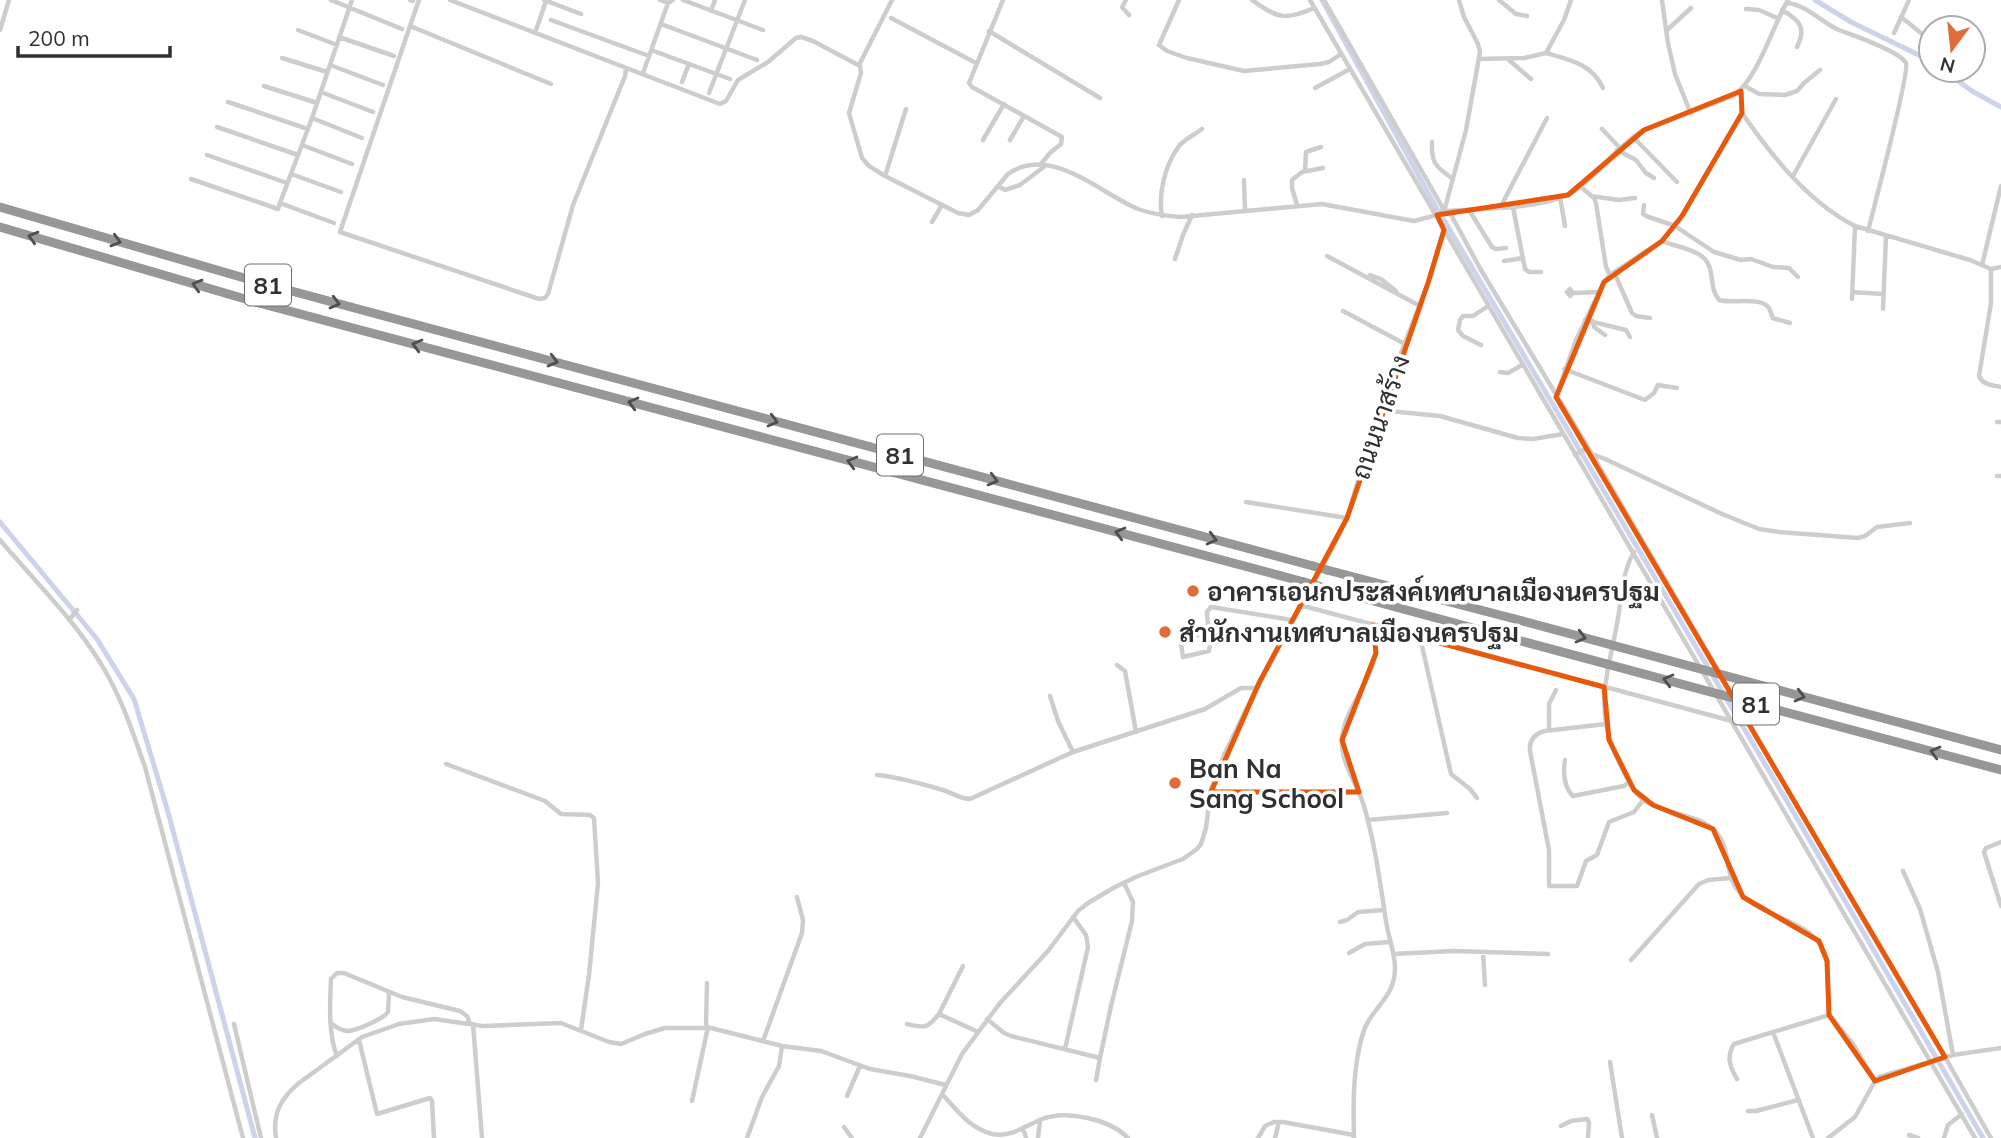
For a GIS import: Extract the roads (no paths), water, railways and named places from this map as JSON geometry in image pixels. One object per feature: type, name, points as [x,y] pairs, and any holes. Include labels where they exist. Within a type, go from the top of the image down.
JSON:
[{"type":"highway","name":"81","points":[[0,207],[245,278],[488,344],[2001,750]]},
{"type":"highway","name":"81","points":[[0,227],[252,301],[2001,770]]},
{"type":"street","points":[[0,30],[9,0]]},
{"type":"street","points":[[331,0],[402,29]]},
{"type":"street","points":[[191,179],[278,209],[352,0]]},
{"type":"street","points":[[419,0],[340,233],[538,299],[545,298],[548,293],[573,205],[626,68]]},
{"type":"street","points":[[450,0],[720,104],[724,103],[738,80],[768,62],[796,38],[807,38],[859,65]]},
{"type":"street","points":[[535,33],[546,0],[581,14]]},
{"type":"street","points":[[643,73],[671,1],[660,0]]},
{"type":"street","points":[[683,0],[762,30]]},
{"type":"street","points":[[711,11],[715,0]]},
{"type":"street","points":[[709,93],[745,0]]},
{"type":"street","points":[[892,0],[859,65],[861,73],[849,113],[862,158],[885,176],[958,213],[969,215],[978,210],[1014,169],[1043,165],[1074,174],[1137,209],[1162,216],[1322,204],[1414,221],[1446,211],[1513,207],[1560,197],[1581,187],[1619,149],[1644,130],[1724,101],[1741,91],[1787,1],[1801,6],[1838,29],[1891,52],[1906,63],[1902,92],[1868,231]]},
{"type":"street","points":[[998,186],[1005,190],[1020,185],[1043,165],[1050,153],[1061,144],[1062,137],[969,83],[1003,0]]},
{"type":"street","points":[[1126,0],[1122,6],[1129,15]]},
{"type":"street","points":[[1179,0],[1159,45],[1167,51],[1244,71],[1320,64],[1341,54]]},
{"type":"street","points":[[1252,0],[1281,17],[1299,15],[1314,8]]},
{"type":"street","points":[[1310,0],[1341,54],[1347,71],[1437,215],[1522,365],[1975,1138]]},
{"type":"street","points":[[1324,0],[1586,449],[1732,518],[1769,531],[1858,538],[1882,525],[1910,523]]},
{"type":"street","points":[[1446,211],[1466,130],[1480,52],[1464,18],[1459,0]]},
{"type":"street","points":[[1499,0],[1516,13],[1527,16]]},
{"type":"street","points":[[1546,53],[1564,20],[1571,0]]},
{"type":"street","points":[[1662,0],[1675,74],[1690,114]]},
{"type":"street","points":[[1894,33],[1909,0]]},
{"type":"street","points":[[1666,31],[1691,8]]},
{"type":"street","points":[[1746,9],[1759,10],[1777,18]]},
{"type":"street","points":[[1782,10],[1793,17],[1801,28],[1802,37],[1797,47]]},
{"type":"street","points":[[1901,17],[1917,30]]},
{"type":"street","points":[[891,18],[976,63]]},
{"type":"street","points":[[551,20],[649,56]]},
{"type":"street","points":[[661,24],[757,60]]},
{"type":"street","points":[[410,26],[551,84]]},
{"type":"street","points":[[298,30],[337,45]]},
{"type":"street","points":[[989,31],[1100,99]]},
{"type":"street","points":[[339,37],[394,56]]},
{"type":"street","points":[[651,50],[730,79]]},
{"type":"street","points":[[1479,59],[1509,60],[1546,53],[1567,59],[1593,72],[1603,88]]},
{"type":"street","points":[[282,58],[327,72]]},
{"type":"street","points":[[1509,60],[1531,79]]},
{"type":"street","points":[[682,82],[689,64]]},
{"type":"street","points":[[330,65],[383,85]]},
{"type":"street","points":[[1745,86],[1759,93],[1785,95],[1797,91],[1820,70]]},
{"type":"street","points":[[1315,88],[1347,71]]},
{"type":"street","points":[[264,86],[317,103]]},
{"type":"street","points":[[1556,397],[1564,369],[1599,292],[1612,274],[1662,241],[1675,226],[1742,113],[1741,91]]},
{"type":"street","points":[[321,92],[373,111]]},
{"type":"street","points":[[1793,176],[1836,99]]},
{"type":"street","points":[[228,102],[308,129]]},
{"type":"street","points":[[983,140],[1004,104]]},
{"type":"street","points":[[885,176],[906,109]]},
{"type":"street","points":[[1742,113],[1793,176],[1829,212],[1868,231],[1990,269],[2001,267]]},
{"type":"street","points":[[1010,140],[1024,116]]},
{"type":"street","points":[[1499,208],[1547,117]]},
{"type":"street","points":[[312,118],[362,138]]},
{"type":"street","points":[[217,127],[298,155]]},
{"type":"street","points":[[1602,129],[1619,149],[1636,160],[1646,173],[1654,178]]},
{"type":"street","points":[[1162,216],[1162,188],[1175,154],[1184,142],[1202,130]]},
{"type":"street","points":[[1633,137],[1677,182]]},
{"type":"street","points":[[1432,142],[1436,166],[1453,179]]},
{"type":"street","points":[[302,145],[352,164]]},
{"type":"street","points":[[1305,171],[1306,152],[1321,147]]},
{"type":"street","points":[[207,155],[287,183]]},
{"type":"street","points":[[1297,205],[1292,180],[1305,171],[1324,168]]},
{"type":"street","points":[[291,174],[341,192]]},
{"type":"street","points":[[1244,180],[1245,210]]},
{"type":"street","points":[[1982,265],[2001,186]]},
{"type":"street","points":[[1581,187],[1596,203],[1606,267],[1632,313],[1650,317]]},
{"type":"street","points":[[1591,196],[1619,200],[1635,198]]},
{"type":"street","points":[[1560,197],[1565,226]]},
{"type":"street","points":[[280,204],[334,223]]},
{"type":"street","points":[[932,222],[942,205]]},
{"type":"street","points":[[1644,205],[1643,214],[1646,216],[1675,226],[1714,251],[1741,260],[1751,259],[1773,267],[1789,268],[1798,277]]},
{"type":"street","points":[[1513,207],[1526,271],[1541,272]]},
{"type":"street","points":[[1469,209],[1492,247],[1506,248]]},
{"type":"street","points":[[1175,259],[1192,215]]},
{"type":"street","points":[[1852,299],[1855,226]]},
{"type":"street","name":"ถนนนาสร้าง","points":[[1124,883],[1183,859],[1201,844],[1217,771],[1256,688],[1347,518],[1379,410],[1420,306],[1444,230]]},
{"type":"street","points":[[1883,309],[1886,236]]},
{"type":"street","points":[[1662,241],[1704,257],[1710,265],[1713,290],[1719,300],[1762,303],[1769,308],[1773,318],[1790,323]]},
{"type":"street","points":[[1327,256],[1420,306]]},
{"type":"street","points":[[1504,261],[1523,258]]},
{"type":"street","points":[[1990,269],[1991,303],[1979,376],[1981,381],[2001,387]]},
{"type":"street","points":[[1370,275],[1381,279],[1398,294]]},
{"type":"street","points":[[1573,292],[1599,292]]},
{"type":"street","points":[[1852,292],[1883,294]]},
{"type":"street","points":[[1481,345],[1464,336],[1458,326],[1463,316],[1473,316],[1488,306]]},
{"type":"street","points":[[1343,311],[1405,344]]},
{"type":"street","points":[[1585,320],[1626,330],[1630,337]]},
{"type":"street","points":[[1593,321],[1594,327],[1605,335]]},
{"type":"street","points":[[1500,372],[1508,373],[1522,365]]},
{"type":"street","points":[[1564,369],[1645,400],[1654,393],[1658,385],[1677,388]]},
{"type":"street","points":[[1379,410],[1440,416],[1518,438],[1533,439],[1563,434]]},
{"type":"street","points":[[1576,454],[1586,449]]},
{"type":"street","points":[[1592,454],[1991,1138]]},
{"type":"street","points":[[1246,502],[1347,518]]},
{"type":"street","points":[[0,540],[70,618],[108,675],[126,712],[145,767],[243,1138]]},
{"type":"street","points":[[1634,552],[1623,579],[1618,622],[1604,687],[1606,724],[1612,748],[1629,782],[1644,799],[1653,805],[1699,821],[1713,830],[1721,841],[1730,878],[1736,889],[1752,904],[1800,927],[1819,941],[1826,953],[1829,1015],[1853,1044],[1875,1081]]},
{"type":"street","points":[[1300,605],[1733,721]]},
{"type":"street","points":[[1209,634],[1180,637],[1183,657],[1209,651],[1209,634],[1207,611],[1212,607],[1292,620]]},
{"type":"street","points":[[70,618],[77,611]]},
{"type":"street","points":[[1258,1138],[1265,1126],[1279,1122],[1354,1136],[1353,1098],[1361,1043],[1366,1025],[1393,986],[1395,964],[1368,820],[1342,754],[1342,740],[1350,708],[1376,653],[1375,641],[1366,623]]},
{"type":"street","points":[[1420,638],[1451,774],[1470,789],[1477,799]]},
{"type":"street","points":[[1117,664],[1125,671],[1136,732]]},
{"type":"street","points":[[877,775],[907,780],[968,799],[1073,752],[1205,709],[1241,688],[1256,688]]},
{"type":"street","points":[[1549,730],[1549,704],[1556,690]]},
{"type":"street","points":[[1050,696],[1073,752]]},
{"type":"street","points":[[1606,724],[1549,730],[1536,734],[1529,746],[1549,850],[1549,886],[1577,886],[1586,861],[1597,855],[1609,822],[1634,812],[1644,799]]},
{"type":"street","points":[[1565,760],[1563,775],[1573,796],[1624,786],[1629,782]]},
{"type":"street","points":[[446,764],[545,801],[558,813],[590,815],[594,818],[598,883],[581,1030]]},
{"type":"street","points":[[1211,792],[1359,792]]},
{"type":"street","points":[[1368,820],[1447,813]]},
{"type":"street","points":[[2001,842],[1986,848],[1984,852],[2001,906]]},
{"type":"street","points":[[1903,871],[1920,909],[1938,972],[1953,1055]]},
{"type":"street","points":[[1631,960],[1699,884],[1708,880],[1730,878]]},
{"type":"street","points":[[920,1138],[962,1054],[988,1019],[1088,903],[1124,883],[1133,902],[1132,921],[1108,1016],[1096,1080]]},
{"type":"street","points":[[763,1041],[802,933],[803,920],[797,897]]},
{"type":"street","points":[[1340,922],[1358,912],[1384,910]]},
{"type":"street","points":[[1065,1049],[1088,947],[1086,935],[1073,918]]},
{"type":"street","points":[[1349,953],[1365,944],[1390,942]]},
{"type":"street","points":[[1483,953],[1485,985]]},
{"type":"street","points":[[1393,954],[1548,954]]},
{"type":"street","points":[[907,1024],[926,1027],[931,1024],[939,1014],[963,966]]},
{"type":"street","points":[[337,1056],[332,1024],[331,983],[334,975],[344,974],[402,997],[460,1011],[472,1024],[482,1138]]},
{"type":"street","points":[[692,1101],[707,1027],[707,983]]},
{"type":"street","points":[[332,1024],[338,1029],[350,1031],[387,1015],[389,992]]},
{"type":"street","points":[[939,1014],[978,1032]]},
{"type":"street","points":[[1737,1079],[1730,1068],[1729,1051],[1734,1044],[1829,1015]]},
{"type":"street","points":[[988,1019],[1011,1036],[1100,1058]]},
{"type":"street","points":[[276,1138],[275,1114],[284,1098],[299,1083],[359,1040],[381,1030],[415,1021],[510,1026],[552,1023],[621,1044],[665,1028],[707,1027],[782,1046],[821,1051],[877,1071],[946,1085]]},
{"type":"street","points":[[234,1024],[261,1138]]},
{"type":"street","points":[[1773,1032],[1813,1138]]},
{"type":"street","points":[[359,1040],[377,1114],[431,1099],[434,1138]]},
{"type":"street","points":[[747,1138],[762,1097],[779,1066],[782,1046]]},
{"type":"street","points":[[1828,1138],[1855,1117],[1875,1081],[1886,1074],[1953,1055],[2001,1048]]},
{"type":"street","points":[[1609,1062],[1622,1138]]},
{"type":"street","points":[[847,1096],[860,1066]]},
{"type":"street","points":[[942,1094],[967,1121],[989,1133],[1002,1135],[1055,1116],[1101,1121],[1112,1125],[1128,1138]]},
{"type":"street","points":[[1748,1111],[1798,1100]]},
{"type":"street","points":[[1944,1138],[1948,1125],[1962,1114]]},
{"type":"street","points":[[1652,1115],[1657,1138]]},
{"type":"street","points":[[1561,1126],[1571,1121],[1587,1119],[1588,1138]]},
{"type":"street","points":[[1038,1138],[1041,1120]]},
{"type":"street","points":[[1275,1138],[1279,1122]]},
{"type":"street","points":[[844,1127],[852,1138]]},
{"type":"street","points":[[1023,1128],[1026,1138]]},
{"type":"street","points":[[1909,1135],[1918,1138]]},
{"type":"waterway","points":[[1322,0],[1437,209]]},
{"type":"waterway","points":[[1815,0],[1851,22],[1917,54]]},
{"type":"waterway","points":[[1962,84],[2001,107]]},
{"type":"waterway","points":[[1444,220],[1983,1138]]},
{"type":"waterway","points":[[0,522],[97,639],[134,699],[168,812],[255,1138]]},
{"type":"place","name":"อาคารเอนกประสงค์เทศบาลเมืองนครปฐม","points":[[1193,591]]},
{"type":"place","name":"สำนักงานเทศบาลเมืองนครปฐม","points":[[1165,632]]},
{"type":"place","name":"Ban Na Sang School","points":[[1175,783]]}]
